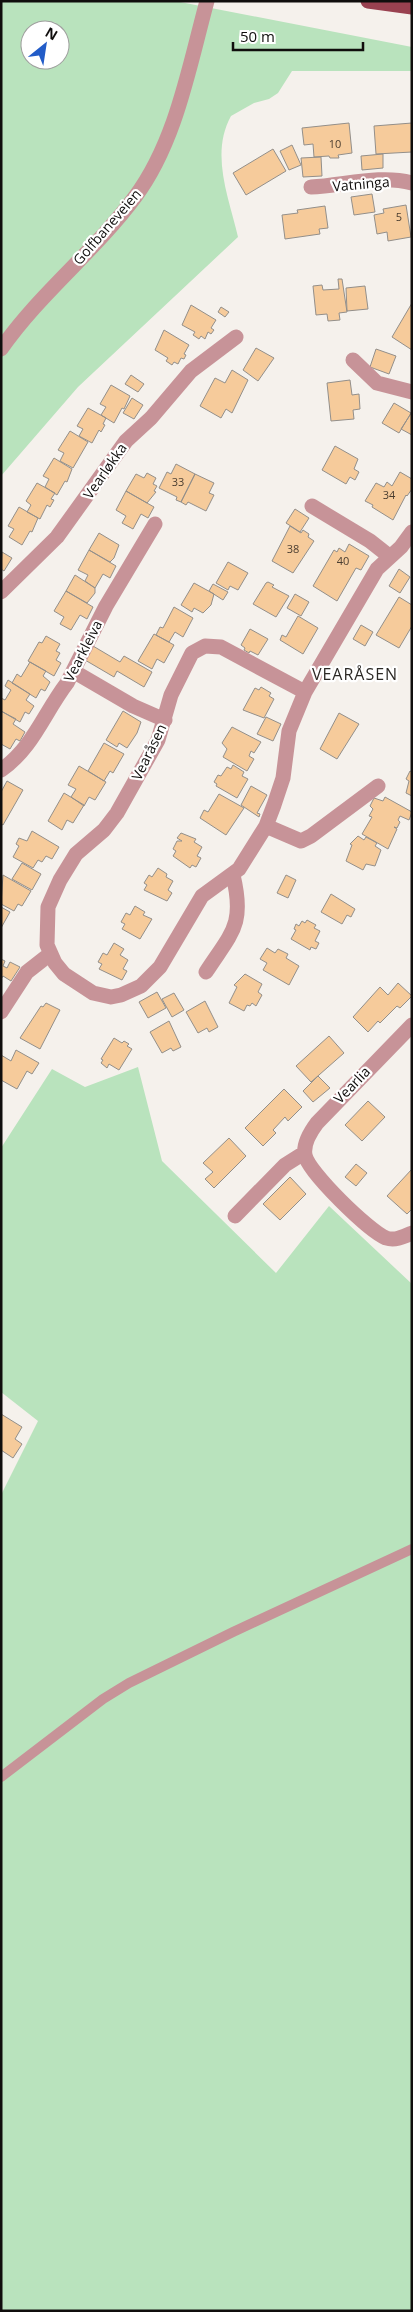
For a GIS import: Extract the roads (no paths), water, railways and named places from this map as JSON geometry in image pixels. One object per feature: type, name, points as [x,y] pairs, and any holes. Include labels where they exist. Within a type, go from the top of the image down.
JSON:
[{"type":"main road","points":[[368,1],[412,7]]},
{"type":"street","name":"Golfbaneveien","points":[[1,349],[38,305],[120,215],[148,178],[172,124],[207,1]]},
{"type":"street","name":"Vatninga","points":[[311,188],[387,181],[412,183]]},
{"type":"street","name":"Vearløkka","points":[[1,592],[57,537],[126,441],[150,418],[191,371],[236,337]]},
{"type":"street","points":[[353,360],[377,383],[412,392]]},
{"type":"street","points":[[312,506],[370,541],[389,556]]},
{"type":"street","name":"Vearkleiva","points":[[1,770],[23,752],[32,741],[54,700],[73,671],[111,598],[155,524]]},
{"type":"street","name":"Vearåsen","points":[[305,692],[221,647],[205,646],[192,654],[181,671],[171,694],[158,740],[117,812],[104,830],[76,854],[60,880],[46,914],[46,946],[64,974],[93,993],[111,996],[131,992],[147,981],[160,967],[202,896],[233,875],[246,861],[266,826],[283,778],[290,731],[305,692],[377,569],[401,547],[412,532]]},
{"type":"street","points":[[73,671],[133,706],[165,720]]},
{"type":"street","points":[[266,826],[290,838],[301,841],[311,836],[378,786]]},
{"type":"street","points":[[206,972],[238,920],[233,875]]},
{"type":"street","points":[[1,1012],[27,972],[50,954]]},
{"type":"street","name":"Vearlia","points":[[304,1154],[310,1132],[317,1123],[412,1025]]},
{"type":"street","points":[[235,1216],[285,1165],[304,1154],[307,1162],[328,1187],[376,1232],[387,1238],[397,1239],[412,1233]]},
{"type":"lane","points":[[1,1777],[103,1699],[121,1688],[233,1632],[412,1549]]},
{"type":"district","name":"VEARÅSEN","points":[[355,674]]}]
